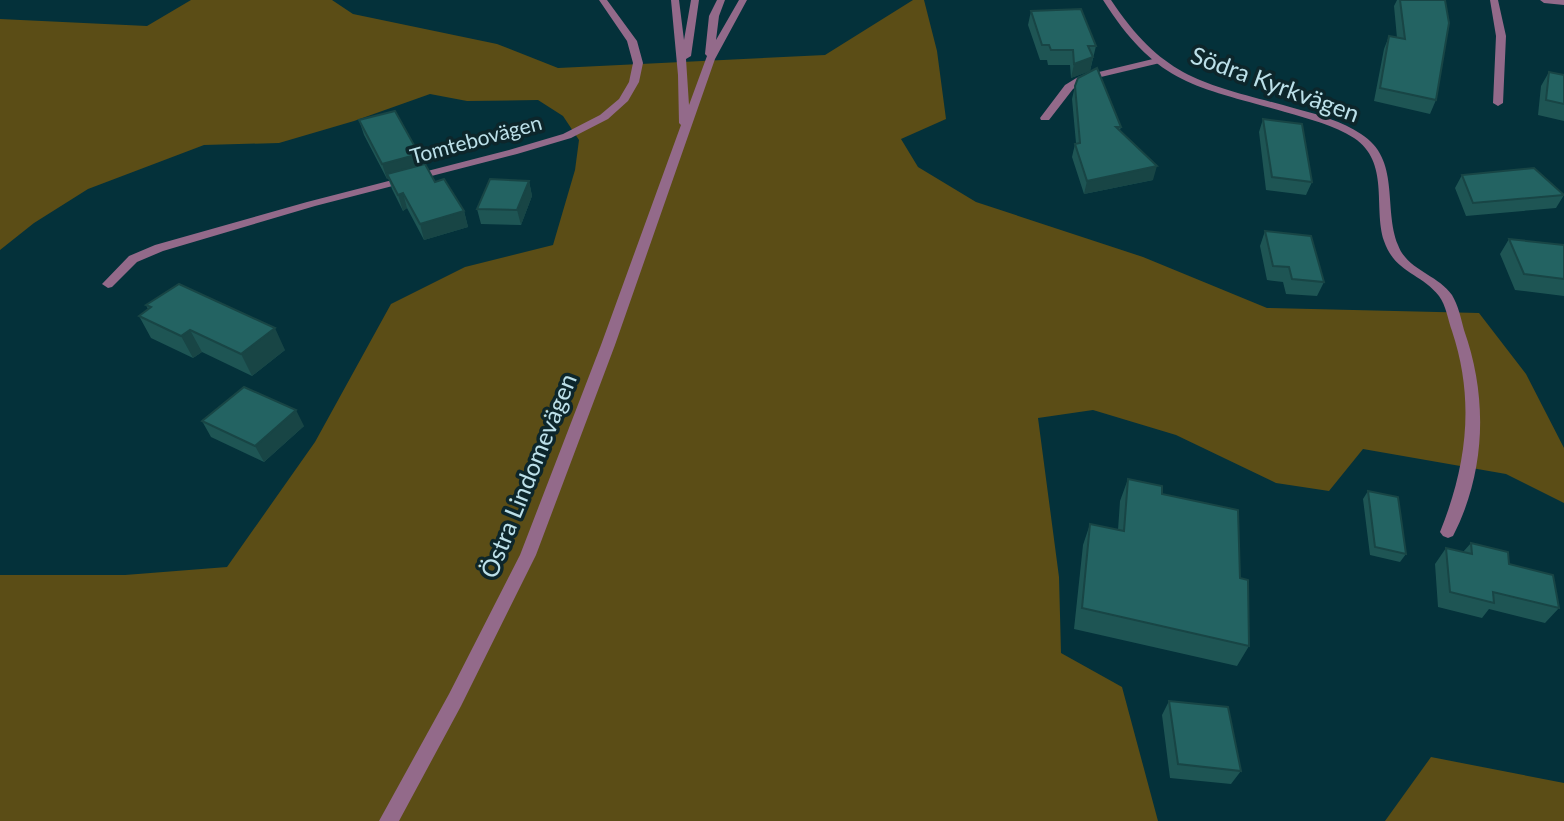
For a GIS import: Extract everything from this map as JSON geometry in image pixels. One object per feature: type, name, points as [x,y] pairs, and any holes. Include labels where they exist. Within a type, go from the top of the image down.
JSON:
[{"type":"street","name":"Tomtebovägen","points":[[108,284],[133,259],[159,247],[310,204],[513,152],[567,136],[604,117],[623,101],[635,82],[638,63],[632,41],[603,0]]},
{"type":"street","name":"Östra Lindomevägen","points":[[675,0],[683,75],[684,135]]},
{"type":"street","name":"Östra Lindomevägen","points":[[683,75],[695,0]]},
{"type":"street","name":"Östra Lindomevägen","points":[[710,59],[714,16],[720,0]]},
{"type":"street","name":"Östra Lindomevägen","points":[[389,821],[455,700],[528,555],[710,59],[743,0]]},
{"type":"street","name":"Södra Kyrkvägen","points":[[1107,0],[1143,48],[1178,74],[1204,85],[1341,127],[1367,142],[1374,152],[1385,187],[1384,209],[1388,235],[1395,253],[1409,269],[1445,294],[1466,349],[1474,404],[1472,458],[1461,502],[1448,532]]},
{"type":"street","points":[[1494,0],[1501,37],[1498,103]]},
{"type":"street","points":[[1545,0],[1564,2]]},
{"type":"street","points":[[1045,118],[1069,87],[1081,79],[1157,61]]},
{"type":"shaded area","points":[[191,0],[332,0],[353,14],[497,44],[558,68],[825,55],[913,0],[924,0],[937,51],[946,119],[901,139],[918,167],[976,202],[1143,257],[1267,308],[1479,313],[1526,374],[1564,448],[1564,503],[1506,474],[1363,449],[1329,491],[1276,483],[1176,435],[1093,410],[1038,418],[1059,577],[1061,653],[1122,687],[1158,821],[0,821],[0,575],[125,575],[227,567],[315,442],[391,304],[465,267],[553,245],[575,170],[579,140],[563,116],[538,100],[467,101],[430,94],[354,121],[279,143],[204,145],[88,189],[34,223],[0,250],[0,19],[147,26]]},
{"type":"shaded area","points":[[1431,757],[1564,783],[1564,821],[1385,821]]},
{"type":"building","points":[[1400,0],[1445,0],[1449,23],[1436,100],[1380,88],[1389,36],[1405,39]]},
{"type":"building","points":[[1081,9],[1096,46],[1088,46],[1093,57],[1074,64],[1073,50],[1051,50],[1049,45],[1042,45],[1031,11]]},
{"type":"building","points":[[1097,68],[1121,127],[1116,127],[1157,166],[1087,181],[1075,144],[1080,143],[1075,86],[1078,78]]},
{"type":"building","points":[[1549,72],[1564,75],[1564,104],[1546,100]]},
{"type":"building","points":[[395,111],[419,154],[382,164],[359,120]]},
{"type":"building","points":[[1263,119],[1302,124],[1312,182],[1272,177]]},
{"type":"building","points":[[425,164],[435,182],[444,179],[464,211],[420,224],[403,193],[398,195],[387,174]]},
{"type":"building","points":[[1534,168],[1564,195],[1473,203],[1462,175]]},
{"type":"building","points":[[490,179],[529,181],[517,210],[477,209]]},
{"type":"building","points":[[1265,231],[1311,236],[1324,282],[1292,279],[1289,267],[1273,266]]},
{"type":"building","points":[[1509,239],[1564,245],[1564,279],[1524,274]]},
{"type":"building","points":[[179,284],[275,328],[241,354],[190,330],[181,336],[139,316],[151,307],[146,305]]},
{"type":"building","points":[[244,387],[296,410],[255,446],[202,421]]},
{"type":"building","points":[[1128,479],[1162,486],[1162,494],[1238,510],[1240,578],[1248,580],[1249,646],[1082,608],[1090,524],[1124,531]]},
{"type":"building","points":[[1368,491],[1398,497],[1406,554],[1375,547]]},
{"type":"building","points":[[1471,543],[1508,552],[1509,564],[1553,575],[1559,608],[1493,592],[1494,603],[1450,592],[1446,548],[1472,554]]},
{"type":"building","points":[[1169,701],[1228,707],[1241,771],[1178,764]]}]
